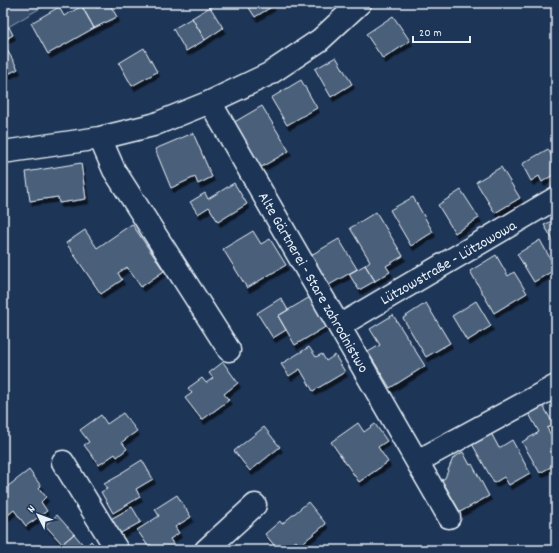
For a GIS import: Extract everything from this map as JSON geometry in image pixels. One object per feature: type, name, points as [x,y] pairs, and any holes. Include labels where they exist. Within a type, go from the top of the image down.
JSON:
[{"type":"street","points":[[3,152],[100,138],[153,124],[210,102],[269,74],[320,40],[360,3]]},
{"type":"street","name":"Alte Gärtnerei - Stare zahrodnistwo","points":[[210,102],[449,517]]},
{"type":"street","points":[[100,138],[114,170],[229,350]]},
{"type":"street","name":"Lützowstraße - Lützowowa","points":[[339,326],[556,198]]},
{"type":"street","points":[[418,461],[556,386]]},
{"type":"street","points":[[63,462],[116,550]]},
{"type":"street","points":[[206,550],[255,505]]},
{"type":"shaded area","points":[[3,3],[49,3],[3,30]]},
{"type":"building","points":[[93,3],[97,8],[105,3],[109,3],[117,17],[94,28],[82,7]]},
{"type":"building","points":[[246,3],[271,3],[273,6],[255,17]]},
{"type":"building","points":[[82,6],[94,28],[48,54],[31,23],[59,7],[64,16]]},
{"type":"building","points":[[210,7],[223,28],[205,40],[192,18]]},
{"type":"building","points":[[393,16],[410,41],[383,59],[366,34]]},
{"type":"building","points":[[192,18],[205,40],[186,51],[173,29]]},
{"type":"building","points":[[9,27],[13,35],[3,41],[3,30]]},
{"type":"building","points":[[3,43],[18,69],[6,75],[3,70]]},
{"type":"building","points":[[144,48],[157,72],[132,86],[119,63]]},
{"type":"building","points":[[336,57],[352,84],[331,97],[315,69]]},
{"type":"building","points":[[301,80],[317,108],[287,125],[271,98]]},
{"type":"building","points":[[262,106],[289,151],[258,169],[231,124]]},
{"type":"building","points":[[193,133],[212,177],[198,184],[195,177],[171,188],[155,149]]},
{"type":"building","points":[[548,149],[554,160],[556,159],[556,173],[542,182],[539,176],[531,181],[522,164]]},
{"type":"building","points":[[81,163],[86,199],[59,203],[58,197],[30,201],[26,172]]},
{"type":"building","points":[[501,167],[520,198],[495,213],[476,182]]},
{"type":"building","points":[[234,183],[247,204],[218,222],[209,207],[198,214],[190,202],[205,193],[208,199]]},
{"type":"building","points":[[461,190],[479,218],[455,233],[438,205]]},
{"type":"building","points":[[413,197],[433,232],[411,246],[390,210]]},
{"type":"building","points":[[376,212],[403,256],[386,266],[390,272],[375,281],[365,265],[370,261],[350,228]]},
{"type":"building","points":[[552,221],[556,228],[556,245],[544,225]]},
{"type":"building","points":[[132,224],[164,271],[141,287],[127,267],[118,273],[122,280],[101,294],[66,243],[85,230],[97,248]]},
{"type":"building","points":[[253,231],[261,244],[270,239],[286,265],[247,288],[223,249]]},
{"type":"building","points":[[339,239],[357,269],[329,285],[311,255]]},
{"type":"building","points":[[540,240],[556,269],[534,282],[517,254]]},
{"type":"building","points":[[496,255],[508,276],[514,272],[527,293],[494,313],[470,271]]},
{"type":"building","points":[[365,265],[375,281],[359,290],[349,274]]},
{"type":"building","points":[[310,297],[327,326],[295,345],[278,316]]},
{"type":"building","points":[[281,298],[288,310],[278,316],[286,330],[273,338],[257,313]]},
{"type":"building","points":[[476,301],[491,326],[467,341],[452,316]]},
{"type":"building","points":[[426,303],[450,343],[426,357],[403,318]]},
{"type":"building","points":[[393,315],[425,366],[390,388],[368,352],[380,345],[370,329]]},
{"type":"building","points":[[309,347],[316,357],[322,354],[326,361],[335,355],[345,372],[313,391],[300,369],[289,376],[281,364]]},
{"type":"building","points":[[223,362],[238,383],[224,394],[229,400],[202,420],[185,398],[192,393],[188,388],[202,378],[206,383],[213,378],[209,373]]},
{"type":"building","points":[[542,404],[554,425],[547,428],[556,444],[556,464],[540,473],[522,442],[539,432],[528,412]]},
{"type":"building","points":[[123,413],[137,431],[122,442],[127,449],[117,457],[115,454],[99,465],[84,445],[89,442],[80,430],[101,415],[107,424]]},
{"type":"building","points":[[358,423],[364,432],[375,424],[387,441],[378,447],[388,462],[359,482],[331,442]]},
{"type":"building","points":[[264,427],[280,447],[250,471],[234,451]]},
{"type":"building","points":[[490,431],[499,448],[512,440],[530,473],[509,485],[504,477],[494,483],[471,442]]},
{"type":"building","points":[[463,452],[470,465],[472,464],[489,496],[460,512],[442,480],[445,478],[453,458]]},
{"type":"building","points":[[142,460],[153,479],[136,489],[140,497],[113,513],[101,492],[107,489],[104,484]]},
{"type":"building","points":[[29,470],[41,486],[39,488],[46,497],[41,502],[47,511],[26,526],[14,510],[3,519],[3,490]]},
{"type":"building","points":[[177,495],[191,517],[175,527],[179,533],[170,539],[177,550],[154,550],[150,544],[148,546],[137,530],[159,516],[155,509]]},
{"type":"building","points":[[308,502],[326,524],[300,545],[296,541],[285,550],[278,550],[265,534],[280,521],[282,524]]},
{"type":"building","points":[[132,507],[141,522],[117,535],[109,520]]},
{"type":"building","points":[[57,515],[74,534],[62,544],[45,525]]},
{"type":"building","points":[[74,534],[85,547],[91,541],[98,550],[62,550],[65,548],[62,544]]}]
